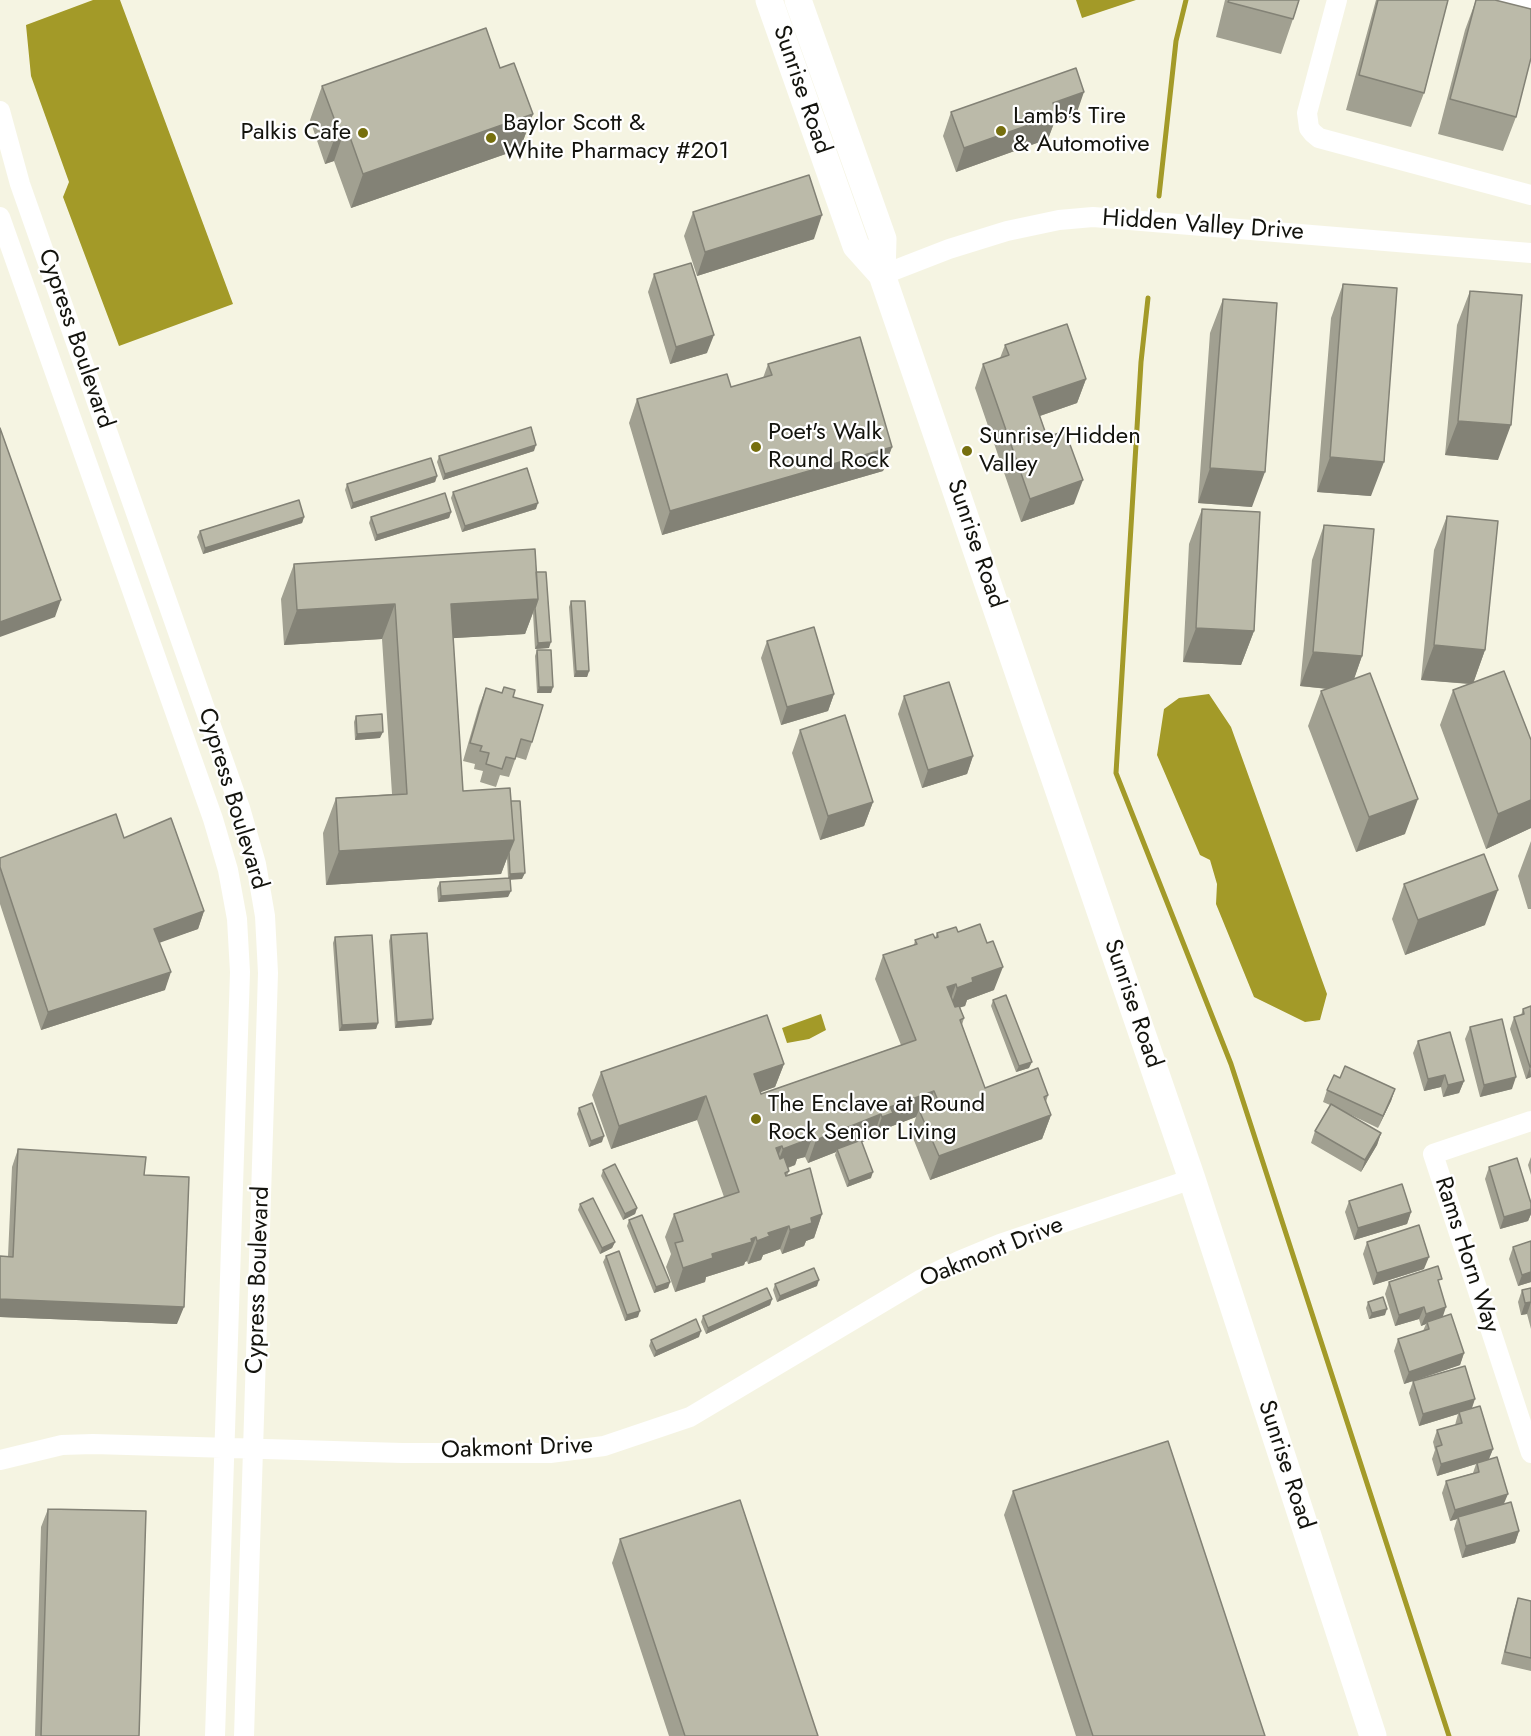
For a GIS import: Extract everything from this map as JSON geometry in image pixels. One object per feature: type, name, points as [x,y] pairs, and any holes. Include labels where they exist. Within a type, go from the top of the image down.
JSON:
[{"type":"main road","name":"Sunrise Road","points":[[769,0],[856,246],[882,275]]},
{"type":"main road","name":"Sunrise Road","points":[[798,0],[883,239],[882,275],[1192,1179],[1373,1736]]},
{"type":"street","points":[[1337,0],[1307,113],[1309,128],[1313,133],[1320,138],[1531,195]]},
{"type":"street","points":[[1496,0],[1531,10]]},
{"type":"street","name":"Cypress Boulevard","points":[[0,111],[20,184],[232,786],[256,864],[266,916],[268,973],[244,1736]]},
{"type":"street","name":"Cypress Boulevard","points":[[0,217],[213,819],[228,870],[237,919],[240,972],[215,1736]]},
{"type":"street","name":"Hidden Valley Drive","points":[[882,275],[949,249],[1007,231],[1059,220],[1093,217],[1531,253]]},
{"type":"street","name":"Rams Horn Way","points":[[1531,1121],[1433,1154],[1531,1453]]},
{"type":"street","name":"Oakmont Drive","points":[[0,1460],[64,1445],[225,1446],[402,1453],[550,1453],[604,1446],[690,1417],[920,1280],[959,1261],[1192,1179]]},
{"type":"shaded area","points":[[93,0],[120,0],[233,304],[119,346],[63,197],[69,182],[31,76],[26,25]]},
{"type":"shaded area","points":[[1076,0],[1136,0],[1082,18]]},
{"type":"shaded area","points":[[1209,694],[1231,727],[1327,994],[1320,1020],[1305,1022],[1254,997],[1216,904],[1217,884],[1210,860],[1200,855],[1157,755],[1164,709],[1179,698]]},
{"type":"shaded area","points":[[821,1014],[826,1030],[809,1039],[787,1043],[782,1028]]},
{"type":"building","points":[[1229,0],[1299,0],[1293,19],[1228,2]]},
{"type":"building","points":[[1378,0],[1448,0],[1424,93],[1359,75]]},
{"type":"building","points":[[1476,0],[1495,0],[1531,9],[1531,58],[1516,117],[1450,99]]},
{"type":"building","points":[[486,28],[500,68],[514,63],[533,114],[363,174],[346,126],[338,129],[322,86]]},
{"type":"building","points":[[1076,68],[1084,92],[1053,103],[1057,115],[964,148],[951,112]]},
{"type":"building","points":[[809,175],[822,215],[705,252],[693,212]]},
{"type":"building","points":[[691,263],[714,335],[676,347],[654,274]]},
{"type":"building","points":[[1343,284],[1397,288],[1384,462],[1330,457]]},
{"type":"building","points":[[1470,291],[1522,295],[1511,425],[1458,421]]},
{"type":"building","points":[[1223,299],[1277,303],[1265,472],[1210,468]]},
{"type":"building","points":[[1067,324],[1086,379],[1033,397],[1047,437],[1065,431],[1083,480],[1030,499],[983,364],[1009,355],[1005,345]]},
{"type":"building","name":"Poet's Walk Round Rock","points":[[860,337],[892,447],[670,511],[637,399],[727,374],[731,387],[772,375],[768,364]]},
{"type":"building","points":[[531,427],[536,445],[445,474],[439,456]]},
{"type":"building","points":[[0,428],[61,600],[0,622]]},
{"type":"building","points":[[431,458],[437,476],[353,503],[347,484]]},
{"type":"building","points":[[527,468],[538,503],[465,526],[453,492]]},
{"type":"building","points":[[445,493],[451,512],[377,535],[371,517]]},
{"type":"building","points":[[299,500],[304,517],[205,548],[200,531]]},
{"type":"building","points":[[1202,509],[1260,512],[1254,631],[1196,628]]},
{"type":"building","points":[[1447,516],[1498,521],[1485,650],[1434,645]]},
{"type":"building","points":[[1324,525],[1374,529],[1362,656],[1313,652]]},
{"type":"building","points":[[535,549],[538,599],[451,604],[463,791],[510,788],[514,840],[339,851],[336,798],[407,794],[395,604],[297,610],[294,564]]},
{"type":"building","points":[[536,572],[546,572],[551,642],[538,643],[535,608],[538,599]]},
{"type":"building","points":[[571,601],[585,601],[589,671],[576,671]]},
{"type":"building","points":[[814,627],[834,694],[787,707],[767,641]]},
{"type":"building","points":[[537,650],[551,650],[553,687],[539,687]]},
{"type":"building","points":[[1504,671],[1531,740],[1531,800],[1498,814],[1453,690]]},
{"type":"building","points":[[1370,673],[1418,799],[1369,817],[1321,691]]},
{"type":"building","points":[[949,682],[973,756],[928,770],[904,696]]},
{"type":"building","points":[[504,687],[515,690],[513,697],[543,705],[532,742],[521,739],[515,759],[506,757],[502,769],[486,764],[489,753],[480,751],[482,746],[470,743],[486,688],[502,693]]},
{"type":"building","points":[[382,714],[383,732],[357,734],[356,716]]},
{"type":"building","points":[[845,715],[873,802],[828,816],[800,730]]},
{"type":"building","points":[[511,801],[520,801],[525,873],[510,874],[509,852],[514,840]]},
{"type":"building","points":[[116,814],[124,838],[171,818],[204,911],[154,929],[171,972],[48,1012],[0,867],[0,858]]},
{"type":"building","points":[[1484,854],[1498,890],[1418,920],[1404,884]]},
{"type":"building","points":[[510,878],[511,891],[441,896],[440,882]]},
{"type":"building","name":"The Enclave at Round Rock Senior Living","points":[[980,924],[987,943],[993,941],[1003,967],[972,978],[973,982],[957,988],[956,984],[947,987],[955,1007],[959,1006],[964,1018],[960,1020],[985,1088],[1038,1068],[1048,1095],[1044,1097],[1051,1115],[939,1156],[919,1110],[939,1103],[934,1091],[890,1107],[893,1113],[882,1117],[881,1114],[816,1140],[814,1133],[802,1137],[804,1141],[783,1149],[782,1146],[776,1148],[780,1159],[784,1157],[789,1171],[785,1173],[786,1176],[810,1168],[822,1214],[811,1218],[812,1223],[790,1230],[789,1226],[768,1233],[770,1236],[757,1241],[756,1237],[751,1239],[752,1242],[712,1254],[713,1258],[683,1268],[675,1243],[683,1241],[674,1214],[739,1192],[706,1096],[619,1126],[601,1072],[767,1015],[784,1064],[754,1074],[761,1094],[916,1040],[883,955],[917,944],[915,940],[933,934],[935,938],[938,937],[937,933],[956,927],[958,932]]},
{"type":"building","points":[[427,933],[433,1019],[397,1022],[391,935]]},
{"type":"building","points":[[372,935],[378,1023],[342,1025],[335,937]]},
{"type":"building","points":[[1006,995],[1032,1062],[1019,1066],[993,1000]]},
{"type":"building","points":[[1531,1006],[1530,1067],[1514,1017],[1524,1014],[1523,1009]]},
{"type":"building","points":[[1502,1019],[1516,1077],[1484,1085],[1470,1027]]},
{"type":"building","points":[[1450,1032],[1464,1081],[1448,1085],[1445,1075],[1428,1079],[1418,1041]]},
{"type":"building","points":[[1345,1066],[1395,1089],[1383,1116],[1327,1090],[1334,1075],[1340,1078]]},
{"type":"building","points":[[592,1103],[604,1136],[591,1141],[579,1108]]},
{"type":"building","points":[[1331,1104],[1381,1133],[1365,1160],[1315,1131]]},
{"type":"building","points":[[861,1140],[873,1172],[849,1181],[837,1149]]},
{"type":"building","points":[[18,1149],[146,1157],[144,1175],[189,1177],[184,1307],[0,1299],[0,1256],[13,1257]]},
{"type":"building","points":[[1517,1158],[1531,1209],[1504,1217],[1489,1167]]},
{"type":"building","points":[[615,1164],[637,1208],[625,1214],[603,1170]]},
{"type":"building","points":[[1402,1184],[1411,1212],[1358,1228],[1349,1201]]},
{"type":"building","points":[[593,1198],[615,1242],[602,1248],[580,1204]]},
{"type":"building","points":[[642,1215],[670,1282],[656,1287],[629,1220]]},
{"type":"building","points":[[1419,1225],[1429,1257],[1377,1273],[1367,1242]]},
{"type":"building","points":[[1531,1241],[1531,1272],[1522,1275],[1513,1247]]},
{"type":"building","points":[[619,1251],[640,1311],[627,1315],[606,1256]]},
{"type":"building","points":[[1438,1266],[1442,1279],[1438,1280],[1446,1307],[1426,1314],[1424,1307],[1399,1315],[1389,1282]]},
{"type":"building","points":[[814,1268],[819,1280],[780,1296],[775,1284]]},
{"type":"building","points":[[767,1288],[772,1299],[708,1328],[703,1316]]},
{"type":"building","points":[[1531,1288],[1531,1302],[1525,1303],[1522,1290]]},
{"type":"building","points":[[1383,1297],[1387,1309],[1372,1313],[1368,1302]]},
{"type":"building","points":[[1451,1314],[1464,1353],[1409,1372],[1398,1339],[1429,1329],[1427,1322]]},
{"type":"building","points":[[696,1319],[701,1331],[656,1351],[651,1340]]},
{"type":"building","points":[[1465,1366],[1475,1399],[1423,1414],[1413,1381]]},
{"type":"building","points":[[1480,1406],[1493,1449],[1441,1464],[1436,1447],[1442,1445],[1437,1430],[1462,1423],[1459,1412]]},
{"type":"building","points":[[1168,1441],[1265,1736],[1093,1736],[1013,1491]]},
{"type":"building","points":[[1497,1457],[1508,1494],[1455,1510],[1446,1481],[1479,1472],[1477,1463]]},
{"type":"building","points":[[740,1500],[818,1736],[685,1736],[620,1539]]},
{"type":"building","points":[[1511,1502],[1519,1531],[1466,1546],[1458,1517]]},
{"type":"building","points":[[48,1509],[146,1511],[139,1736],[41,1736]]},
{"type":"building","points":[[1518,1598],[1531,1601],[1531,1658],[1505,1652]]},
{"type":"waterway","points":[[1159,196],[1176,41],[1186,0]]},
{"type":"waterway","points":[[1148,298],[1141,362],[1116,773],[1231,1064],[1449,1736]]},
{"type":"place","name":"Lamb's Tire & Automotive","points":[[1001,131]]},
{"type":"place","name":"Palkis Cafe","points":[[363,133]]},
{"type":"place","name":"Baylor Scott & White Pharmacy #201","points":[[491,138]]},
{"type":"place","name":"Poet's Walk Round Rock","points":[[756,447]]},
{"type":"place","name":"Sunrise/Hidden Valley","points":[[967,451]]},
{"type":"place","name":"The Enclave at Round Rock Senior Living","points":[[756,1119]]}]
